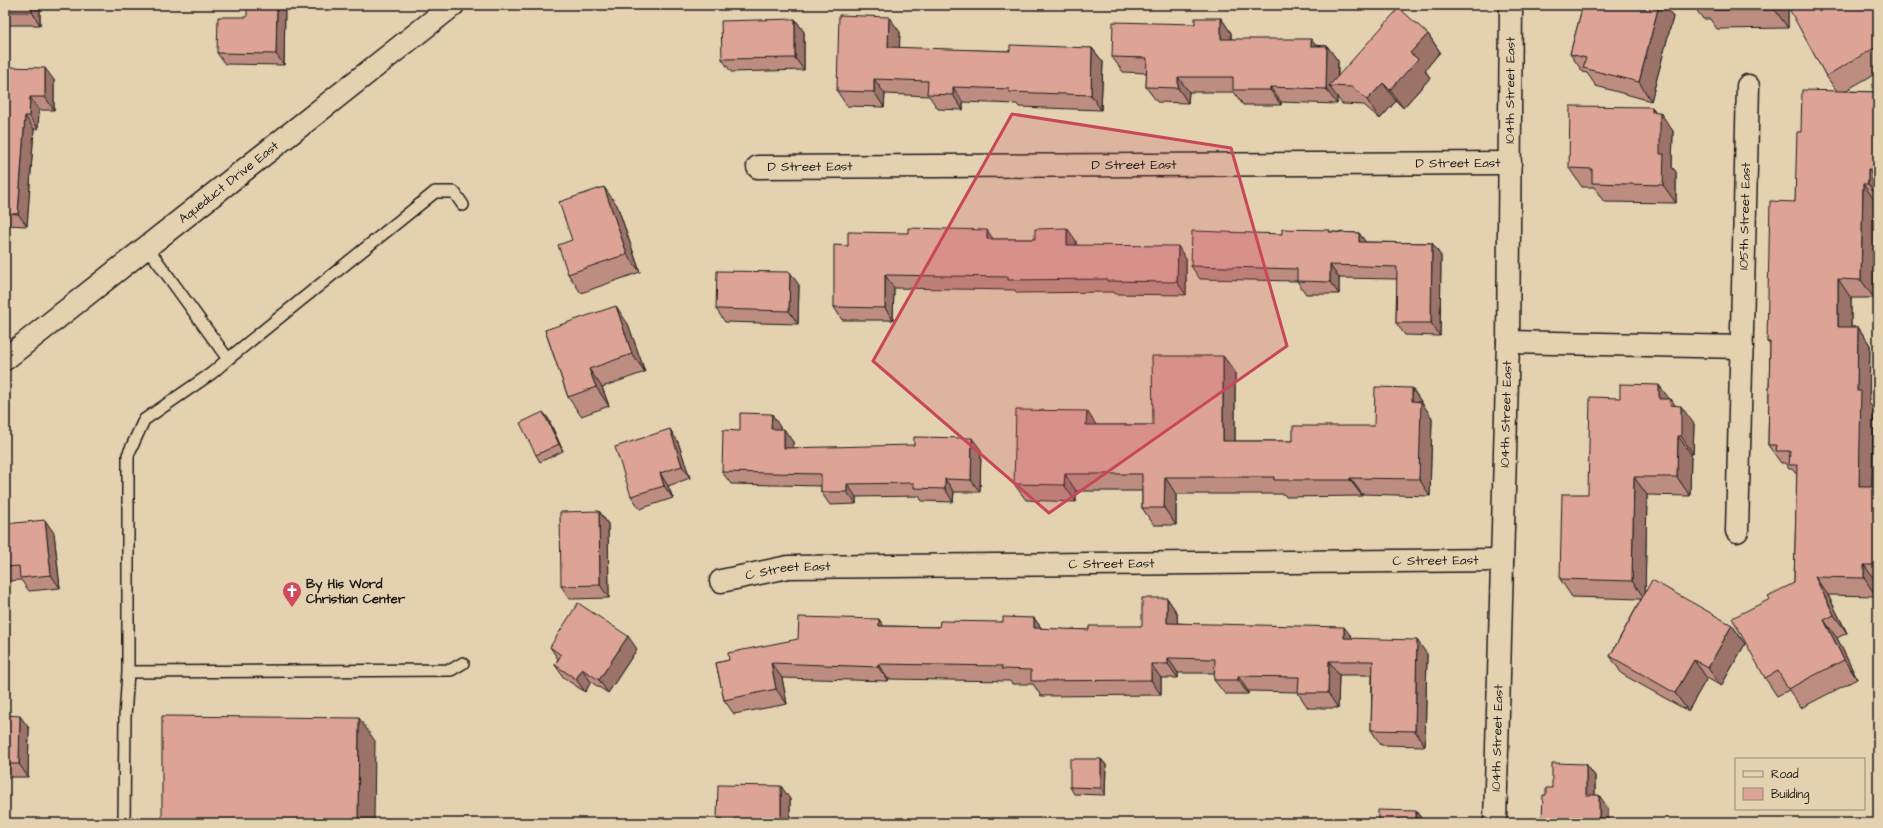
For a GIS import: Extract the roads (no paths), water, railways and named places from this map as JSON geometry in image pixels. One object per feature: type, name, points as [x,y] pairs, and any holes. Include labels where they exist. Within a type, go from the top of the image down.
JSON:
[{"type":"street","name":"Aqueduct Drive East","points":[[5,360],[453,5]]},
{"type":"street","name":"104th Street East","points":[[1495,823],[1508,342],[1512,5]]},
{"type":"street","name":"105th Street East","points":[[1737,531],[1748,86]]},
{"type":"street","name":"D Street East","points":[[758,167],[1510,163]]},
{"type":"street","points":[[1508,342],[1742,348]]},
{"type":"street","name":"C Street East","points":[[721,582],[788,568],[1502,560]]},
{"type":"lane","points":[[124,823],[125,717],[128,672],[128,455],[144,420],[212,373],[228,358],[434,192],[454,192],[463,206]]},
{"type":"lane","points":[[147,247],[228,358]]},
{"type":"lane","points":[[128,672],[451,670],[463,663]]},
{"type":"place","name":"By His Word Christian Center","points":[[292,608]]}]
